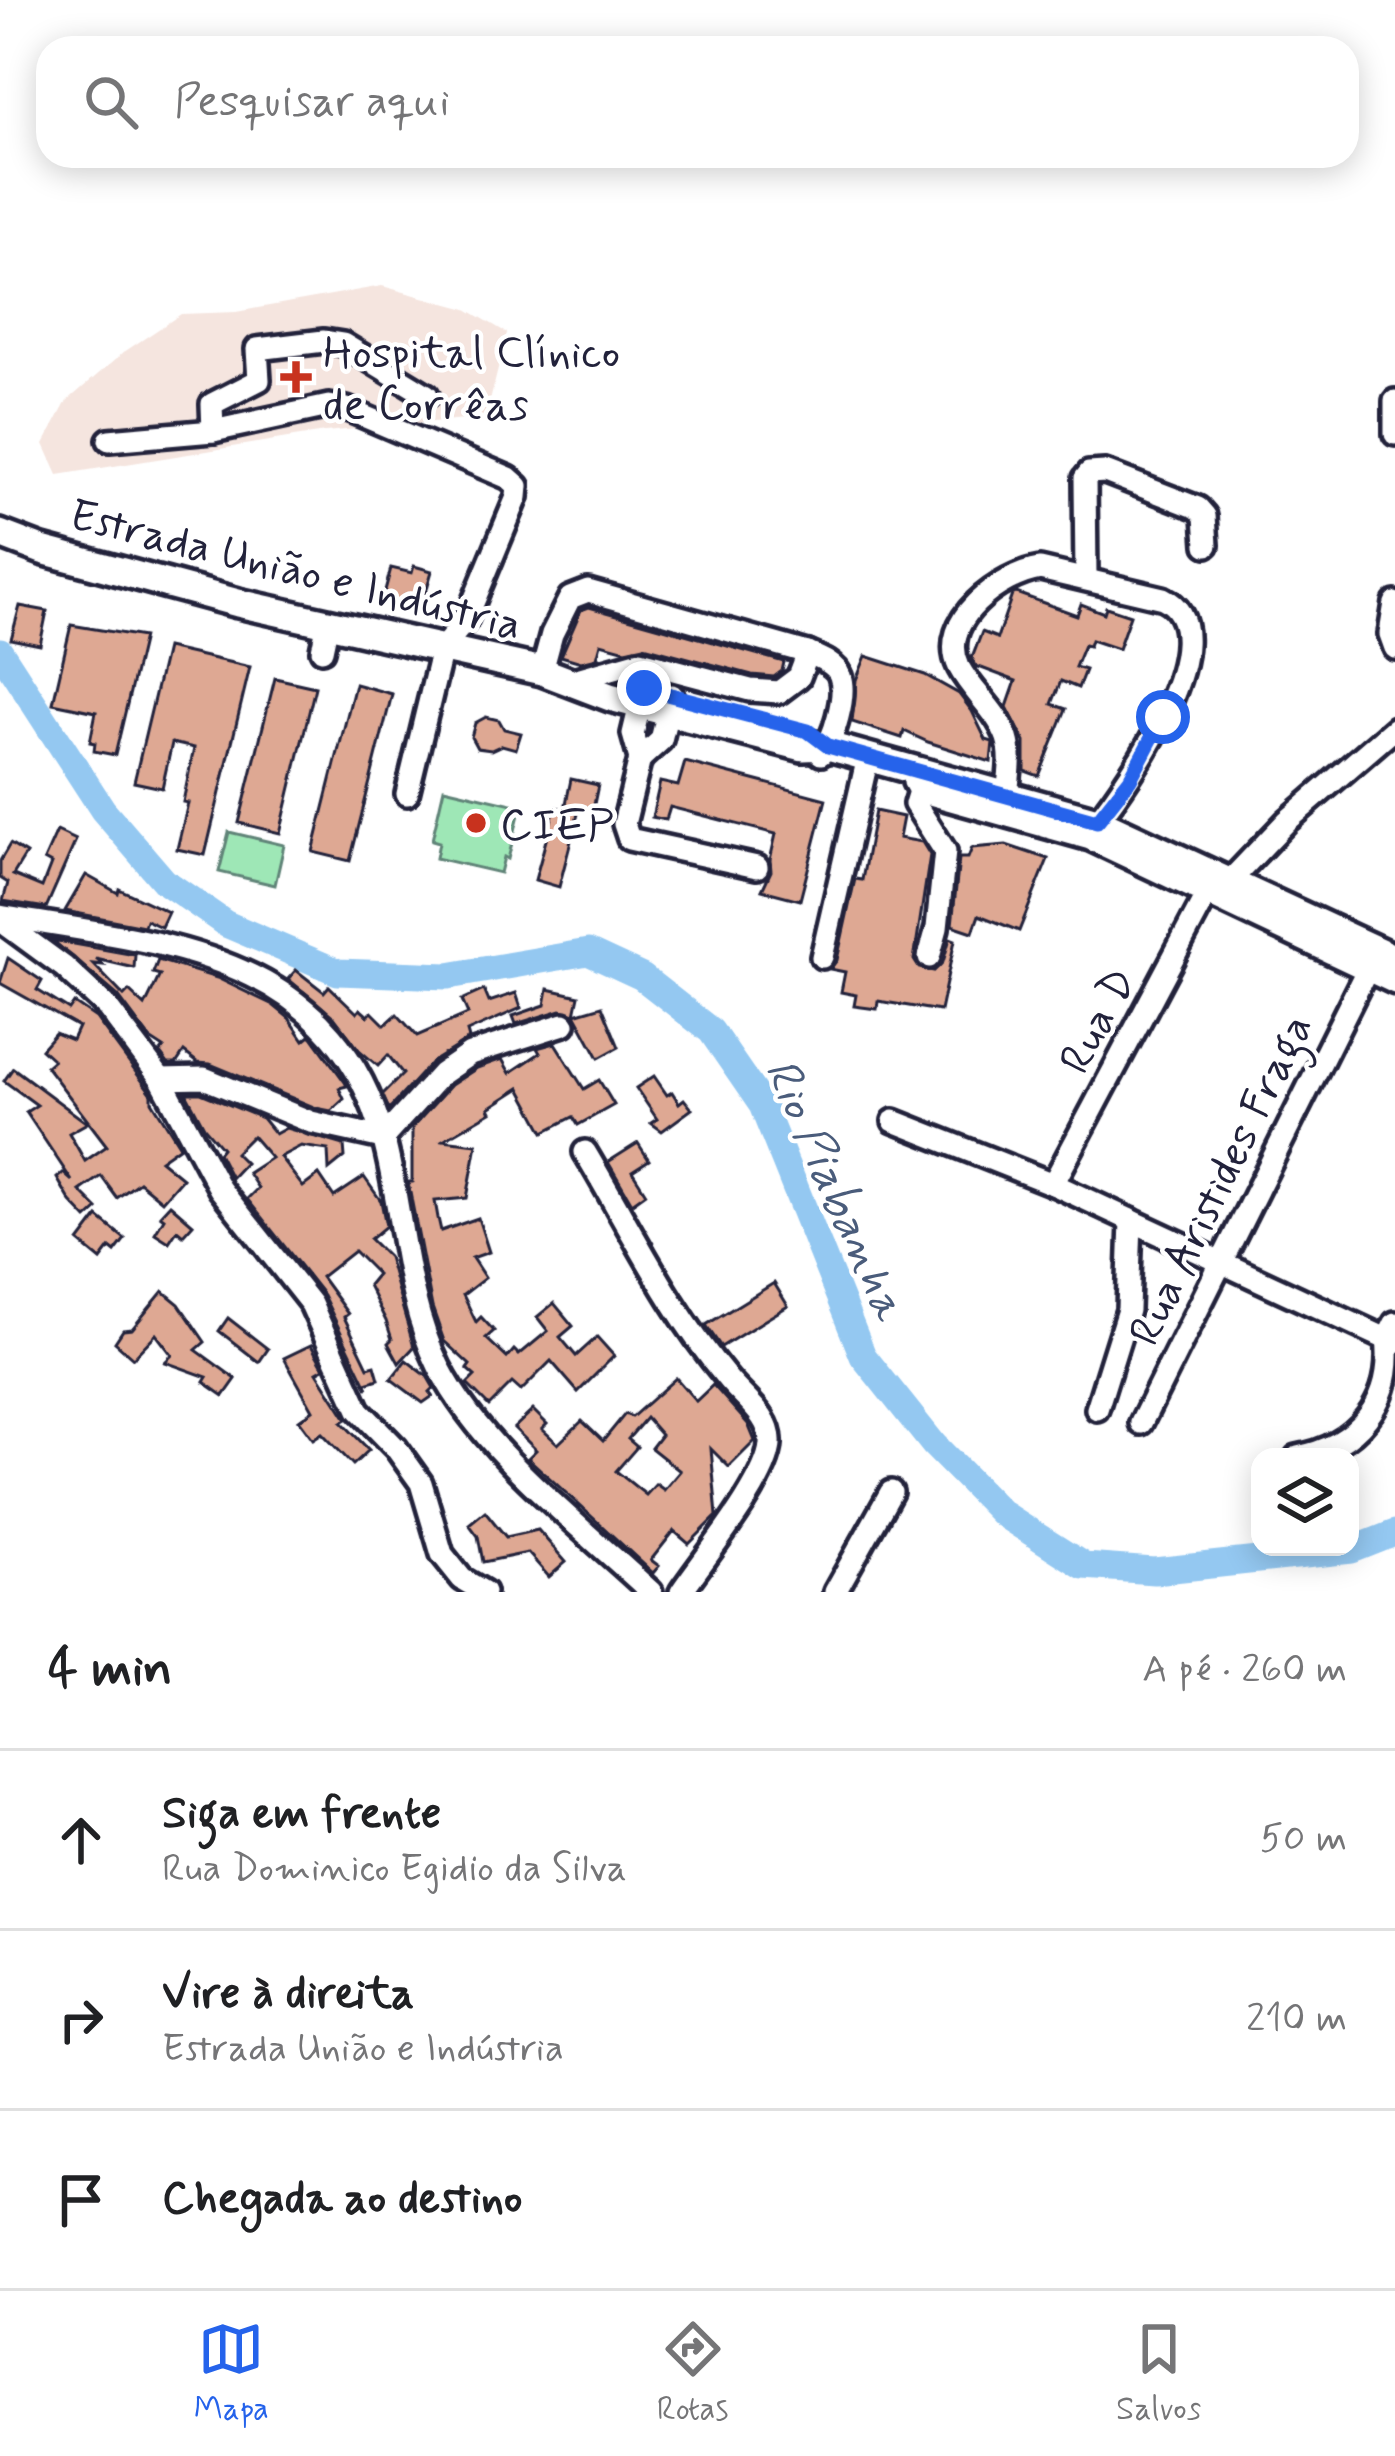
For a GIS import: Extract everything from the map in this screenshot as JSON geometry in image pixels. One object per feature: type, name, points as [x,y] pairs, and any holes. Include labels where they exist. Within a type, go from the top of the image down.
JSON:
[{"type":"main road","name":"Estrada União e Indústria","points":[[0,533],[64,556],[238,603],[325,636],[456,651],[669,704],[808,731],[828,746]]},
{"type":"main road","name":"Estrada União e Indústria","points":[[669,704],[710,723],[803,748],[828,746],[868,757],[918,780],[1007,795],[1097,821],[1217,889],[1363,960],[1395,959]]},
{"type":"street","points":[[213,430],[212,404],[259,380],[257,349],[324,341],[343,344],[427,394]]},
{"type":"street","points":[[1395,400],[1395,434]]},
{"type":"street","points":[[109,440],[213,430],[329,406],[347,409],[518,485],[518,497],[466,620],[407,794]]},
{"type":"street","points":[[1085,578],[1085,478],[1089,472],[1105,472],[1198,508],[1205,516],[1207,544]]},
{"type":"street","points":[[1007,795],[1008,740],[959,667],[957,634],[974,606],[1020,572],[1040,569],[1177,605],[1185,618],[1187,641],[1163,717],[1145,754],[1097,821]]},
{"type":"street","points":[[542,670],[552,634],[570,598],[588,591],[829,663],[840,675],[841,694],[828,746]]},
{"type":"street","points":[[1395,602],[1390,634],[1395,648]]},
{"type":"street","points":[[573,680],[640,661],[750,690],[779,692],[799,677],[808,653]]},
{"type":"street","points":[[640,759],[632,734],[641,697]]},
{"type":"street","points":[[669,704],[661,740],[640,759],[626,808],[629,839],[757,867]]},
{"type":"street","name":"Rua D","points":[[1053,1184],[1217,889],[1395,728]]},
{"type":"street","points":[[822,957],[868,757]]},
{"type":"street","points":[[928,957],[937,928],[945,851],[916,804],[918,780],[1217,889]]},
{"type":"street","points":[[0,918],[107,1007],[161,1079],[220,1189],[311,1304],[359,1410],[396,1448],[421,1483],[442,1554],[462,1579],[484,1592]]},
{"type":"street","points":[[0,918],[181,949],[265,980],[308,1012],[342,1050],[366,1087],[383,1138],[422,1325],[458,1399],[507,1457],[651,1592]]},
{"type":"street","points":[[1363,960],[1395,983]]},
{"type":"street","name":"Rua Aristides Fraga","points":[[1142,1424],[1363,960]]},
{"type":"street","points":[[383,1138],[441,1074],[470,1054],[564,1024]]},
{"type":"street","points":[[161,1079],[204,1078],[311,1122],[383,1138]]},
{"type":"street","points":[[894,1121],[1053,1184],[1221,1264],[1392,1335],[1393,1362],[1373,1414],[1359,1433],[1332,1448]]},
{"type":"street","points":[[585,1152],[671,1297],[724,1376],[768,1426],[771,1443],[764,1468],[681,1592]]},
{"type":"street","points":[[1097,1409],[1128,1310],[1131,1220]]},
{"type":"street","points":[[835,1592],[891,1492]]},
{"type":"shaded area","name":"Hospital Clínico de Corrêas","points":[[382,286],[467,309],[507,333],[486,417],[325,432],[58,475],[44,444],[67,401],[124,352],[181,314],[236,312]]},
{"type":"green space","name":"CIEP","points":[[444,788],[521,806],[500,873],[436,858],[439,842],[432,840]]},
{"type":"green space","points":[[229,832],[284,845],[275,885],[219,872]]},
{"type":"building","points":[[414,566],[432,571],[423,602],[404,596],[402,603],[383,598],[391,568],[412,573]]},
{"type":"building","points":[[1016,593],[1077,615],[1081,604],[1104,613],[1106,607],[1130,615],[1118,649],[1091,640],[1089,646],[1084,645],[1075,667],[1085,670],[1078,688],[1061,681],[1052,704],[1066,709],[1039,776],[1025,771],[1025,742],[1007,707],[1016,681],[976,666],[972,658],[982,632],[997,638]]},
{"type":"building","points":[[20,606],[47,611],[40,645],[11,639]]},
{"type":"building","points":[[589,607],[784,662],[782,671],[774,677],[752,675],[644,646],[626,650],[601,643],[597,658],[581,662],[561,656],[581,610]]},
{"type":"building","points":[[71,625],[143,637],[115,755],[94,751],[95,743],[90,742],[96,712],[53,703]]},
{"type":"building","points":[[166,648],[250,667],[205,855],[177,849],[194,748],[172,743],[162,788],[134,782]]},
{"type":"building","points":[[866,656],[925,675],[959,694],[986,740],[993,742],[991,762],[904,731],[902,738],[852,722],[856,680]]},
{"type":"building","points":[[275,678],[315,687],[280,833],[239,823]]},
{"type":"building","points":[[355,684],[392,694],[350,861],[313,852]]},
{"type":"building","points":[[486,717],[521,733],[516,749],[502,745],[491,750],[477,748],[471,737],[475,723]]},
{"type":"building","points":[[685,762],[826,799],[800,900],[762,890],[771,871],[776,834],[670,807],[666,820],[652,817],[660,782],[678,786]]},
{"type":"building","points":[[571,779],[598,785],[593,809],[580,806],[559,887],[535,880],[555,807],[565,809]]},
{"type":"building","points":[[875,811],[903,817],[899,838],[922,842],[930,855],[914,960],[919,968],[934,971],[943,962],[950,938],[955,940],[940,1011],[878,1001],[877,1009],[854,1006],[856,995],[841,992],[845,972],[830,969],[837,960],[855,879],[862,880]]},
{"type":"building","points":[[57,831],[76,840],[46,908],[3,901],[8,883],[0,878],[0,861],[10,844],[26,854],[13,875],[42,887],[51,864],[44,860]]},
{"type":"building","points":[[1006,845],[1048,859],[1019,931],[979,915],[973,932],[952,925],[959,858],[968,858],[972,848]]},
{"type":"building","points":[[86,875],[168,912],[161,927],[146,920],[144,926],[65,911]]},
{"type":"building","points":[[52,940],[135,955],[134,968],[96,959],[103,965],[93,964],[124,996],[129,991],[145,1006],[160,975],[153,973],[158,960],[217,978],[273,1005],[304,1040],[313,1038],[345,1082],[347,1086],[339,1088],[344,1099],[331,1111],[316,1108],[198,1063],[184,1052],[176,1064],[168,1064],[160,1053],[164,1048],[150,1039],[118,996]]},
{"type":"building","points":[[8,958],[42,981],[37,990],[69,1010],[74,1003],[96,1018],[152,1094],[180,1146],[160,1160],[182,1178],[162,1201],[139,1182],[117,1198],[101,1176],[80,1191],[98,1209],[87,1219],[71,1202],[57,1178],[63,1173],[72,1181],[26,1112],[37,1105],[4,1081],[13,1068],[87,1123],[69,1133],[85,1161],[107,1146],[46,1066],[53,1060],[41,1049],[55,1033],[72,1040],[78,1027],[0,983]]},
{"type":"building","points":[[296,970],[324,992],[329,986],[357,1013],[360,1009],[368,1016],[372,1012],[385,1025],[397,1014],[417,1036],[468,1014],[462,1000],[484,990],[489,1002],[516,993],[521,1008],[467,1032],[469,1039],[432,1062],[389,1109],[382,1095],[403,1074],[388,1055],[378,1066],[359,1050],[334,1017],[288,979]]},
{"type":"building","points":[[548,989],[579,996],[575,1014],[561,1010],[516,1024],[513,1016],[545,1005]]},
{"type":"building","points":[[602,1006],[619,1047],[599,1058],[575,1014]]},
{"type":"building","points":[[555,1043],[584,1089],[599,1080],[614,1105],[578,1125],[573,1117],[544,1132],[520,1088],[489,1108],[491,1112],[443,1140],[477,1144],[467,1198],[435,1201],[438,1218],[441,1231],[478,1218],[489,1252],[472,1258],[485,1278],[463,1295],[476,1322],[481,1317],[494,1331],[486,1338],[507,1358],[514,1350],[519,1355],[548,1331],[537,1317],[554,1303],[573,1326],[560,1337],[576,1356],[597,1337],[614,1356],[578,1392],[551,1361],[521,1391],[512,1383],[489,1406],[467,1384],[475,1376],[467,1369],[470,1365],[444,1341],[432,1307],[408,1182],[412,1182],[412,1128],[451,1085],[477,1068],[502,1059],[510,1073],[540,1053],[537,1048]]},
{"type":"building","points":[[654,1076],[667,1095],[672,1092],[679,1103],[684,1099],[692,1109],[662,1131],[651,1123],[657,1119],[636,1088]]},
{"type":"building","points":[[186,1093],[201,1093],[262,1118],[275,1134],[286,1128],[344,1145],[345,1157],[329,1170],[328,1150],[301,1146],[280,1157],[303,1187],[319,1175],[334,1197],[364,1177],[381,1201],[386,1226],[370,1239],[388,1257],[414,1347],[399,1363],[368,1285],[377,1274],[354,1251],[321,1277],[348,1314],[344,1317],[368,1367],[375,1365],[379,1379],[366,1383],[368,1389],[323,1295],[247,1199],[258,1188],[248,1173],[271,1158],[252,1136],[235,1153],[245,1163],[231,1178],[218,1153],[222,1148]]},
{"type":"building","points":[[638,1143],[649,1160],[632,1171],[646,1193],[632,1203],[608,1162]]},
{"type":"building","points":[[170,1204],[193,1224],[183,1235],[177,1230],[169,1242],[155,1233],[164,1218],[160,1215]]},
{"type":"building","points":[[98,1217],[125,1239],[101,1260],[79,1242]]},
{"type":"building","points":[[774,1283],[788,1306],[721,1347],[706,1325]]},
{"type":"building","points":[[163,1291],[179,1304],[205,1342],[196,1350],[236,1379],[224,1396],[204,1382],[207,1377],[165,1362],[172,1355],[156,1334],[133,1358],[115,1342]]},
{"type":"building","points":[[228,1318],[268,1349],[259,1362],[219,1331]]},
{"type":"building","points":[[311,1345],[324,1368],[317,1372],[347,1419],[342,1422],[369,1450],[353,1465],[322,1433],[313,1439],[299,1420],[313,1410],[284,1358]]},
{"type":"building","points":[[406,1360],[434,1388],[433,1396],[423,1403],[391,1379]]},
{"type":"building","points":[[676,1378],[696,1401],[713,1385],[748,1424],[755,1441],[729,1467],[711,1449],[717,1516],[689,1544],[674,1531],[651,1560],[659,1566],[653,1573],[528,1458],[536,1450],[514,1428],[533,1410],[547,1424],[542,1429],[558,1444],[582,1421],[603,1441],[625,1414],[632,1417]],"holes":[[[646,1418],[661,1435],[651,1448],[680,1471],[664,1490],[656,1484],[646,1495],[616,1471],[637,1447],[628,1439]]]},
{"type":"building","points":[[485,1511],[506,1537],[538,1530],[566,1562],[549,1577],[528,1553],[483,1562],[478,1536],[469,1524]]},
{"type":"waterway","name":"Rio Piabanha","points":[[0,651],[103,810],[164,881],[226,924],[338,972],[448,976],[588,952],[642,977],[711,1031],[762,1105],[863,1356],[934,1445],[1001,1513],[1084,1566],[1154,1571],[1352,1550],[1395,1533]]},
{"type":"place","name":"Hospital Clínico de Corrêas","points":[[296,377]]},
{"type":"place","name":"CIEP","points":[[476,823]]},
{"type":"route","points":[[644,688],[808,731],[828,746],[1097,821],[1130,779],[1163,717]]}]
